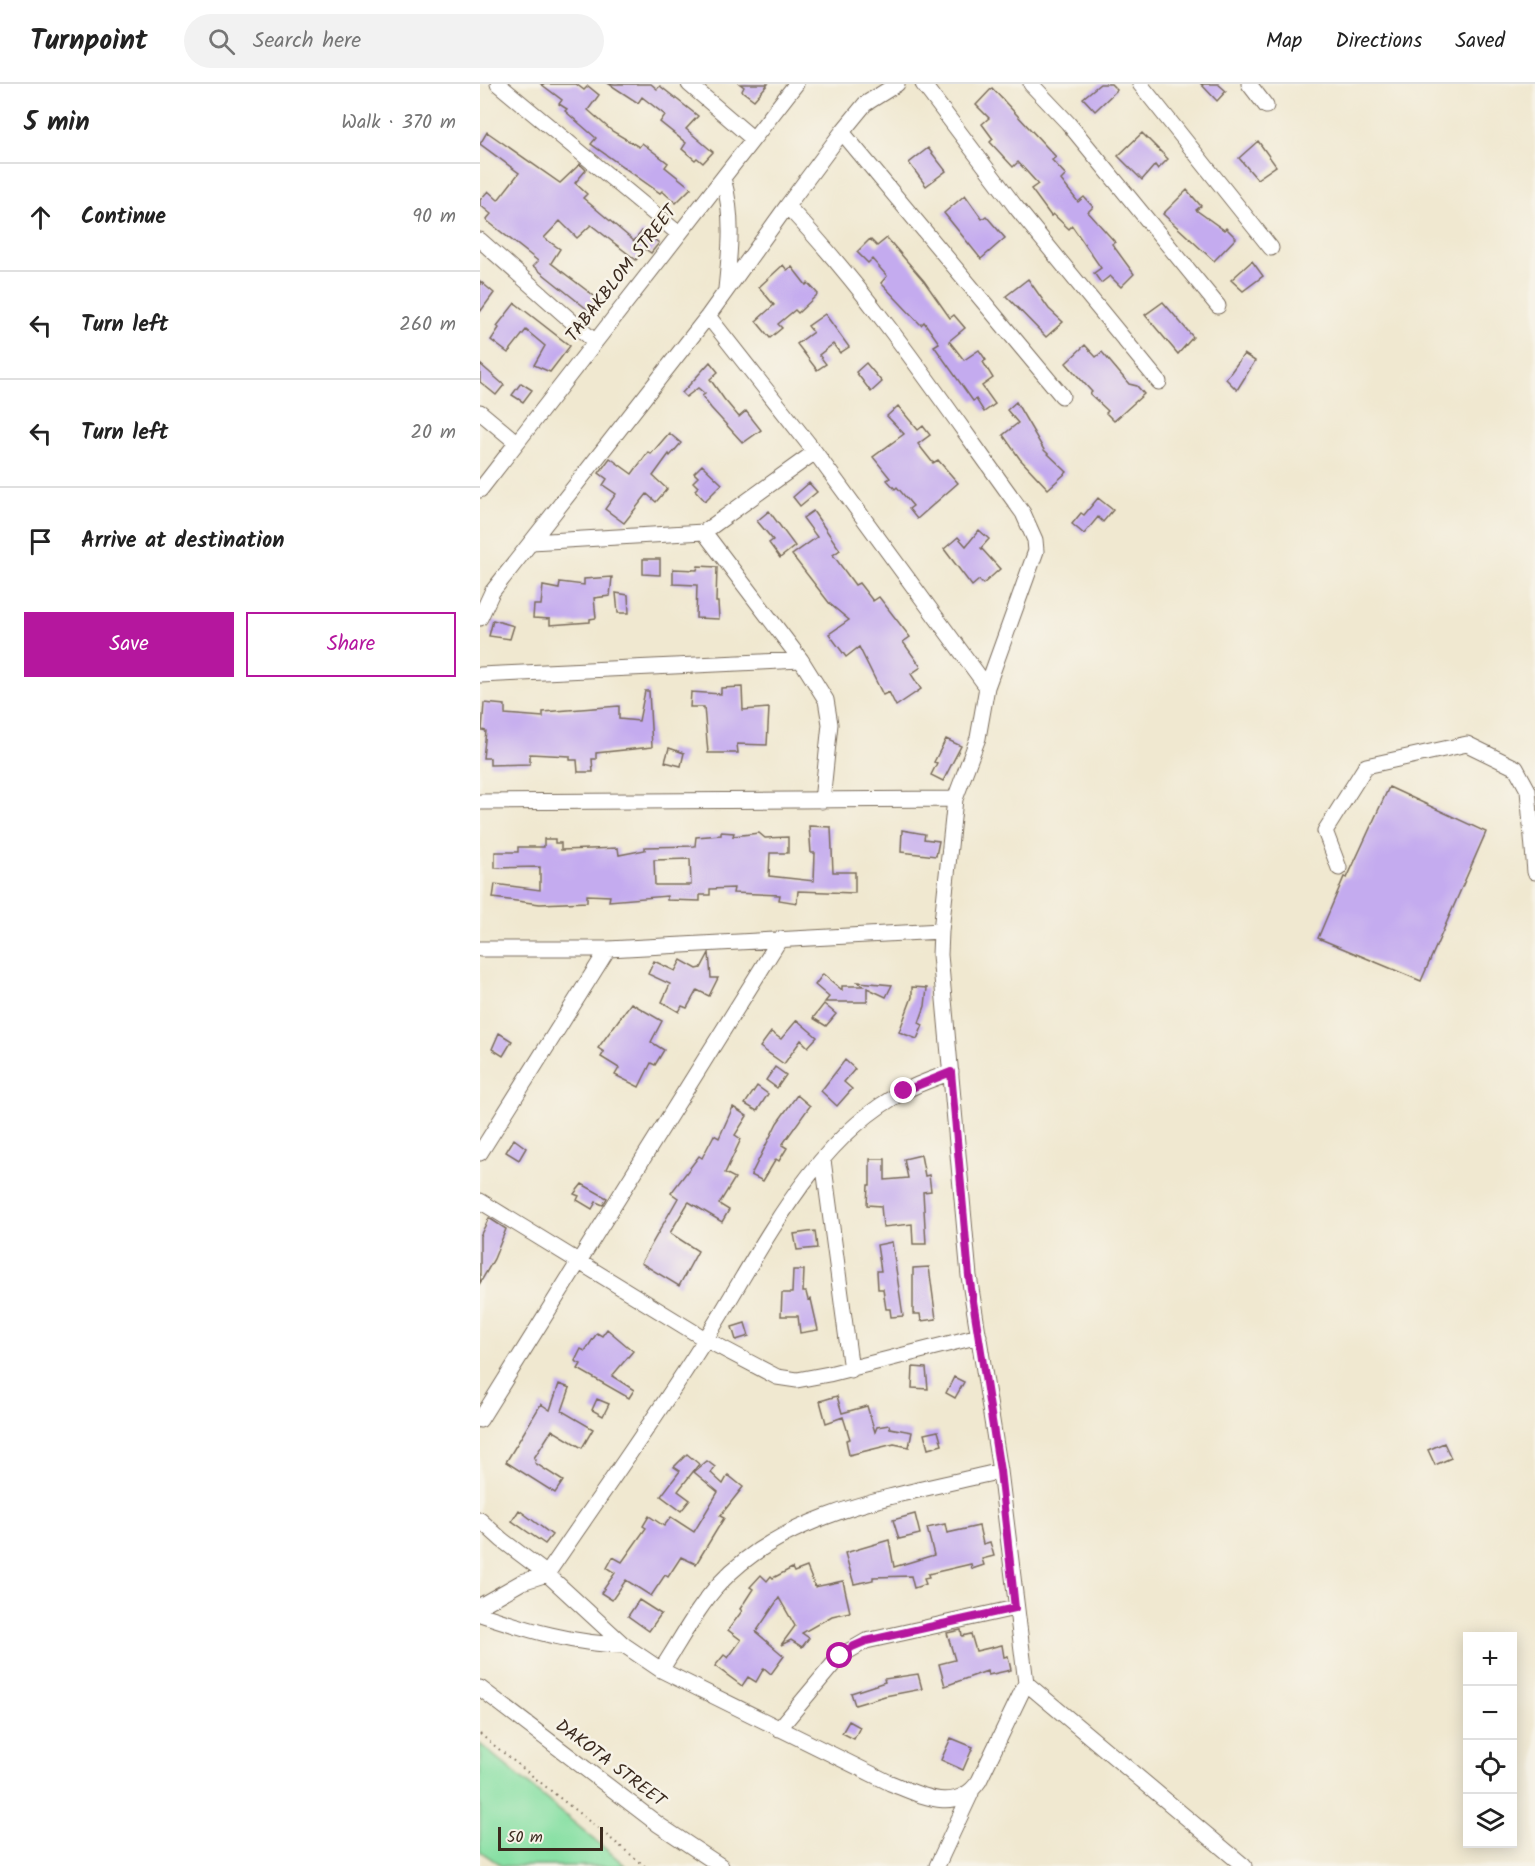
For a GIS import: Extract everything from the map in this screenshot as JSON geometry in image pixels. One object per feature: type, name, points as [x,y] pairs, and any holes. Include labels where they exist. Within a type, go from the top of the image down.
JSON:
[{"type":"street","points":[[498,84],[679,234]]},
{"type":"street","points":[[689,84],[752,138]]},
{"type":"street","name":"TABAKBLOM STREET","points":[[480,490],[796,84]]},
{"type":"street","points":[[480,618],[492,592],[708,316],[842,132],[881,84]]},
{"type":"street","points":[[866,104],[897,84]]},
{"type":"street","points":[[923,84],[1015,206],[1159,382]]},
{"type":"street","points":[[1031,84],[1068,123],[1218,306]]},
{"type":"street","points":[[1140,84],[1271,248]]},
{"type":"street","points":[[1249,84],[1266,106]]},
{"type":"street","points":[[842,132],[1062,396]]},
{"type":"street","points":[[723,178],[730,205],[731,223],[726,292]]},
{"type":"street","points":[[787,206],[820,241],[873,308],[1023,513],[1035,540],[1033,563],[987,687],[976,744],[955,799],[940,955],[969,1276],[1000,1471],[1026,1683],[936,1866]]},
{"type":"street","points":[[480,240],[594,341]]},
{"type":"street","points":[[708,316],[815,452],[987,687]]},
{"type":"street","points":[[480,412],[516,442]]},
{"type":"street","points":[[531,542],[704,532],[815,452]]},
{"type":"street","points":[[704,532],[822,691],[829,711],[822,801]]},
{"type":"street","points":[[480,675],[801,660]]},
{"type":"street","points":[[1340,868],[1325,831],[1366,766],[1467,744],[1516,768],[1528,790],[1535,872]]},
{"type":"street","points":[[480,802],[955,799]]},
{"type":"street","points":[[480,949],[608,949],[941,931]]},
{"type":"street","points":[[480,1420],[780,939]]},
{"type":"street","points":[[480,1153],[608,949]]},
{"type":"street","points":[[480,1606],[522,1582],[548,1574],[705,1339],[760,1245],[823,1160],[872,1112],[904,1091],[951,1072]]},
{"type":"street","points":[[823,1160],[851,1370]]},
{"type":"street","points":[[480,1201],[705,1339],[761,1369],[788,1380],[851,1370],[979,1336]]},
{"type":"street","points":[[661,1670],[722,1581],[744,1562],[787,1534],[822,1517],[1000,1471]]},
{"type":"street","points":[[480,1520],[502,1540],[548,1574],[624,1646],[661,1670],[890,1783],[924,1797],[948,1800],[971,1793]]},
{"type":"street","points":[[779,1729],[840,1656],[852,1647],[866,1641],[1015,1608]]},
{"type":"street","points":[[480,1614],[551,1637],[591,1644],[624,1646]]},
{"type":"street","points":[[1026,1683],[1244,1866]]},
{"type":"street","name":"DAKOTA STREET","points":[[480,1688],[659,1825],[721,1866]]},
{"type":"path","points":[[480,1734],[645,1866]]},
{"type":"green space","points":[[480,1744],[626,1866],[502,1866],[480,1851]]},
{"type":"building","points":[[541,84],[576,84],[584,90],[588,86],[599,95],[588,110],[612,131],[639,147],[642,143],[668,163],[665,167],[691,188],[676,203],[662,191],[660,193],[591,144],[596,138],[565,111],[567,109],[559,104],[562,100]]},
{"type":"building","points":[[609,84],[651,84],[657,89],[660,86],[698,116],[686,129],[713,152],[703,163],[697,158],[695,160],[682,149],[686,143],[660,122],[665,115],[642,97],[638,103]]},
{"type":"building","points":[[740,84],[768,84],[754,100],[742,91],[744,87]]},
{"type":"building","points":[[1100,84],[1111,84],[1117,90],[1095,111],[1083,98]]},
{"type":"building","points":[[1201,84],[1218,84],[1226,91],[1217,101]]},
{"type":"building","points":[[992,88],[1056,157],[1052,160],[1066,175],[1061,180],[1078,202],[1084,197],[1093,207],[1088,212],[1115,242],[1112,244],[1134,274],[1121,287],[1110,276],[1101,283],[1094,273],[1101,268],[1072,226],[1069,229],[1053,214],[1051,216],[1031,189],[1038,184],[1018,162],[1013,167],[990,142],[993,139],[982,124],[989,118],[976,105]]},
{"type":"building","points":[[487,132],[560,183],[580,164],[586,170],[575,183],[587,194],[583,198],[634,241],[642,231],[659,243],[651,253],[645,249],[636,260],[591,225],[577,238],[560,221],[544,238],[560,249],[551,263],[602,302],[592,313],[533,266],[538,261],[486,220],[491,214],[480,205],[480,200],[488,191],[498,200],[519,173],[480,144]]},
{"type":"building","points":[[1142,133],[1168,159],[1158,169],[1155,165],[1142,180],[1118,156]]},
{"type":"building","points":[[1258,141],[1276,166],[1257,179],[1239,158]]},
{"type":"building","points":[[928,148],[946,171],[926,186],[909,163]]},
{"type":"building","points":[[1187,190],[1201,206],[1196,210],[1224,230],[1226,228],[1236,238],[1214,261],[1163,214]]},
{"type":"building","points":[[965,195],[982,219],[986,216],[1005,238],[981,259],[944,213]]},
{"type":"building","points":[[887,238],[924,281],[950,318],[954,315],[965,328],[949,341],[964,360],[979,350],[986,360],[983,362],[993,378],[982,386],[995,404],[984,412],[976,399],[973,401],[934,346],[939,343],[924,322],[921,325],[881,283],[887,276],[872,259],[868,263],[857,252],[870,239],[877,246]]},
{"type":"building","points":[[1252,261],[1263,276],[1243,291],[1231,280]]},
{"type":"building","points":[[783,265],[787,270],[792,267],[806,285],[808,283],[818,294],[798,313],[795,310],[778,324],[782,328],[770,338],[756,321],[774,305],[759,287]]},
{"type":"building","points":[[1028,279],[1049,309],[1063,322],[1046,337],[1006,296]]},
{"type":"building","points":[[480,281],[494,293],[480,312]]},
{"type":"building","points":[[1163,302],[1193,337],[1178,354],[1145,315]]},
{"type":"building","points":[[515,303],[570,346],[550,372],[534,365],[545,346],[526,330],[508,353],[491,340],[499,328],[497,326]]},
{"type":"building","points":[[825,314],[849,347],[840,353],[833,344],[819,355],[826,364],[817,370],[797,344],[813,332],[808,326]]},
{"type":"building","points":[[1085,345],[1096,357],[1102,352],[1129,384],[1137,386],[1144,394],[1114,421],[1066,363]]},
{"type":"building","points":[[1244,354],[1255,361],[1237,390],[1226,379]]},
{"type":"building","points":[[710,362],[718,372],[710,379],[724,399],[739,417],[746,411],[761,430],[743,443],[711,408],[702,396],[705,394],[698,388],[686,397],[682,393]]},
{"type":"building","points":[[866,363],[882,382],[871,392],[856,372]]},
{"type":"building","points":[[480,364],[504,385],[496,395],[480,382]]},
{"type":"building","points":[[521,383],[532,390],[523,402],[512,395]]},
{"type":"building","points":[[1016,402],[1044,450],[1067,472],[1048,489],[1020,459],[1003,435],[1018,423],[1007,410]]},
{"type":"building","points":[[898,406],[918,430],[923,426],[930,435],[918,444],[933,463],[938,460],[958,483],[917,519],[909,509],[913,506],[897,487],[895,489],[887,480],[890,478],[873,457],[904,434],[887,416]]},
{"type":"building","points":[[669,433],[681,443],[670,456],[669,454],[653,476],[667,489],[656,502],[647,494],[624,523],[605,509],[616,494],[603,485],[607,479],[599,473],[610,458],[632,474],[648,452],[651,454]]},
{"type":"building","points":[[702,465],[722,484],[705,501],[695,490],[698,487],[693,482],[698,477],[694,473]]},
{"type":"building","points":[[809,483],[817,492],[800,506],[793,497]]},
{"type":"building","points":[[1098,498],[1113,510],[1103,522],[1098,517],[1084,534],[1072,524],[1081,513],[1084,515]]},
{"type":"building","points":[[769,511],[795,546],[780,558],[769,543],[773,540],[757,521]]},
{"type":"building","points":[[813,511],[840,550],[833,555],[855,585],[859,583],[873,601],[879,597],[910,637],[903,642],[921,667],[911,674],[921,689],[896,706],[889,692],[883,695],[859,647],[846,657],[829,634],[849,620],[830,604],[792,555],[817,537],[803,518]]},
{"type":"building","points":[[979,530],[989,539],[981,548],[1000,569],[983,584],[979,580],[972,586],[944,549],[958,537],[966,546]]},
{"type":"building","points":[[643,559],[660,559],[660,575],[643,574]]},
{"type":"building","points":[[698,566],[717,567],[716,602],[718,602],[719,619],[696,618],[697,585],[673,584],[673,569],[697,570]]},
{"type":"building","points":[[612,577],[610,596],[594,598],[596,618],[590,619],[590,622],[550,625],[550,619],[533,618],[534,605],[541,605],[543,586],[559,589],[560,582],[584,585],[584,579]]},
{"type":"building","points":[[616,593],[628,595],[629,613],[618,613]]},
{"type":"building","points":[[493,620],[514,626],[510,639],[489,636]]},
{"type":"building","points":[[742,687],[743,710],[769,708],[767,745],[737,744],[738,753],[708,753],[704,707],[690,707],[691,692],[721,694],[721,688]]},
{"type":"building","points":[[645,691],[649,691],[652,747],[596,753],[596,759],[592,759],[593,772],[578,772],[577,760],[570,760],[570,756],[530,754],[530,764],[490,765],[490,758],[483,758],[486,731],[482,730],[484,703],[505,705],[505,714],[543,717],[543,712],[619,706],[619,719],[639,721]]},
{"type":"building","points":[[946,739],[961,746],[943,781],[931,775],[937,763],[934,762]]},
{"type":"building","points":[[669,748],[684,753],[681,766],[665,762]]},
{"type":"building","points":[[1389,787],[1486,832],[1421,981],[1318,938],[1344,877],[1347,878]]},
{"type":"building","points":[[809,826],[831,827],[833,872],[855,872],[855,893],[798,891],[797,903],[779,900],[780,895],[733,893],[734,888],[710,889],[710,895],[700,895],[700,901],[667,900],[667,896],[609,901],[610,896],[587,895],[587,902],[540,904],[493,898],[495,884],[540,890],[540,867],[495,868],[495,852],[518,852],[518,847],[544,847],[544,839],[555,839],[555,843],[561,843],[561,850],[618,848],[619,855],[645,850],[645,847],[695,846],[696,837],[721,835],[721,832],[734,833],[733,836],[759,833],[765,838],[788,837],[788,853],[770,853],[769,876],[814,881],[815,853],[811,853]],"holes":[[[690,859],[691,885],[655,885],[654,860]]]},
{"type":"building","points":[[902,830],[925,834],[924,839],[939,841],[936,856],[901,852]]},
{"type":"building","points":[[709,953],[711,978],[718,978],[709,996],[697,990],[687,1008],[682,1006],[679,1012],[662,1002],[670,984],[648,974],[654,961],[675,971],[681,960],[697,969],[701,968]]},
{"type":"building","points":[[823,974],[842,990],[842,986],[863,986],[858,982],[892,985],[886,997],[867,988],[867,1002],[825,1002],[829,997],[815,985]]},
{"type":"building","points":[[912,987],[927,988],[925,1006],[919,1023],[923,1025],[917,1039],[899,1032],[912,997]]},
{"type":"building","points":[[631,1003],[662,1021],[651,1042],[664,1050],[655,1065],[651,1063],[639,1087],[615,1075],[619,1068],[601,1057],[604,1052],[598,1048]]},
{"type":"building","points":[[824,1004],[836,1014],[826,1026],[813,1018]]},
{"type":"building","points":[[797,1020],[817,1037],[808,1047],[801,1040],[784,1064],[760,1047],[771,1032],[781,1039]]},
{"type":"building","points":[[499,1033],[512,1041],[503,1056],[492,1049]]},
{"type":"building","points":[[845,1060],[855,1069],[844,1082],[852,1089],[837,1106],[821,1091]]},
{"type":"building","points":[[775,1067],[786,1075],[777,1088],[766,1080]]},
{"type":"building","points":[[757,1086],[768,1094],[757,1111],[745,1104]]},
{"type":"building","points":[[797,1095],[810,1106],[782,1145],[787,1148],[779,1161],[776,1159],[763,1181],[751,1175],[777,1123]]},
{"type":"building","points":[[733,1107],[747,1116],[735,1135],[741,1139],[725,1173],[735,1178],[719,1204],[729,1210],[722,1222],[688,1203],[670,1233],[698,1251],[679,1286],[641,1263],[678,1198],[671,1193],[699,1156],[702,1158],[714,1135],[719,1138]]},
{"type":"building","points":[[514,1139],[526,1148],[519,1160],[506,1152]]},
{"type":"building","points":[[921,1155],[925,1176],[929,1175],[931,1191],[923,1192],[926,1244],[913,1244],[912,1224],[883,1227],[881,1206],[867,1205],[870,1159],[885,1159],[885,1180],[908,1178],[904,1159]]},
{"type":"building","points":[[582,1184],[607,1198],[603,1205],[596,1202],[592,1209],[577,1200],[579,1196],[574,1194]]},
{"type":"building","points":[[489,1218],[506,1229],[494,1259],[480,1283],[480,1236]]},
{"type":"building","points":[[815,1231],[817,1248],[797,1250],[794,1234]]},
{"type":"building","points":[[892,1242],[903,1316],[891,1317],[890,1309],[886,1309],[883,1289],[878,1289],[877,1271],[881,1271],[877,1245]]},
{"type":"building","points":[[929,1267],[936,1319],[921,1321],[920,1314],[913,1314],[913,1268]]},
{"type":"building","points":[[793,1270],[804,1270],[803,1292],[806,1292],[808,1300],[811,1299],[818,1330],[800,1333],[798,1316],[781,1316],[782,1293],[792,1293]]},
{"type":"building","points":[[745,1323],[749,1336],[736,1340],[732,1327]]},
{"type":"building","points":[[607,1329],[633,1351],[612,1376],[634,1390],[629,1398],[578,1369],[581,1364],[575,1361],[581,1349],[585,1351],[597,1333],[602,1336]]},
{"type":"building","points":[[913,1367],[926,1368],[928,1389],[912,1388]]},
{"type":"building","points":[[954,1377],[964,1382],[955,1398],[946,1393]]},
{"type":"building","points":[[559,1384],[570,1388],[562,1411],[593,1429],[582,1448],[552,1430],[534,1458],[535,1463],[563,1481],[555,1493],[506,1462],[541,1404],[550,1410]]},
{"type":"building","points":[[837,1396],[842,1413],[867,1406],[875,1432],[877,1427],[889,1425],[890,1428],[912,1432],[909,1447],[894,1444],[849,1455],[846,1440],[850,1439],[843,1417],[826,1423],[820,1401]]},
{"type":"building","points":[[597,1399],[609,1404],[603,1416],[592,1410]]},
{"type":"building","points":[[938,1431],[942,1445],[928,1449],[924,1434]]},
{"type":"building","points":[[1444,1443],[1451,1458],[1435,1465],[1428,1450]]},
{"type":"building","points":[[687,1454],[699,1464],[678,1491],[690,1500],[681,1511],[661,1496],[680,1471],[674,1467]]},
{"type":"building","points":[[707,1461],[715,1467],[711,1473],[723,1484],[728,1475],[743,1487],[720,1516],[724,1518],[696,1564],[681,1557],[668,1577],[665,1575],[651,1596],[626,1580],[612,1600],[601,1593],[615,1573],[607,1568],[613,1557],[622,1562],[646,1528],[643,1526],[649,1516],[664,1526],[671,1517],[694,1532],[718,1492],[694,1472]]},
{"type":"building","points":[[519,1510],[552,1535],[545,1544],[512,1521]]},
{"type":"building","points":[[915,1514],[920,1534],[899,1539],[893,1520]]},
{"type":"building","points":[[945,1524],[947,1533],[979,1526],[983,1544],[990,1542],[994,1556],[982,1559],[984,1565],[972,1569],[971,1564],[928,1574],[929,1578],[924,1579],[926,1584],[914,1588],[911,1576],[873,1577],[873,1580],[854,1584],[845,1553],[889,1540],[894,1567],[934,1555],[927,1528]]},
{"type":"building","points":[[807,1567],[815,1587],[843,1581],[850,1612],[832,1616],[802,1633],[809,1638],[802,1647],[791,1640],[781,1645],[795,1626],[779,1598],[756,1632],[784,1656],[771,1674],[764,1668],[756,1682],[748,1677],[742,1686],[715,1666],[724,1655],[728,1658],[741,1640],[728,1630],[742,1611],[740,1609],[753,1589],[750,1587],[761,1575],[767,1581],[771,1576],[773,1578],[792,1568],[794,1572]]},
{"type":"building","points":[[639,1600],[661,1614],[649,1631],[628,1616]]},
{"type":"building","points":[[961,1630],[962,1636],[971,1634],[976,1651],[1002,1645],[1004,1657],[1008,1656],[1011,1670],[988,1675],[987,1671],[945,1686],[939,1664],[955,1660],[947,1633]]},
{"type":"building","points":[[918,1674],[922,1689],[855,1705],[851,1693],[885,1682],[884,1679]]},
{"type":"building","points":[[849,1721],[860,1727],[854,1739],[842,1733]]},
{"type":"building","points":[[951,1738],[973,1747],[963,1770],[941,1760]]},
{"type":"route","points":[[840,1656],[866,1641],[1015,1608],[990,1397],[969,1276],[951,1072],[904,1091]]}]
